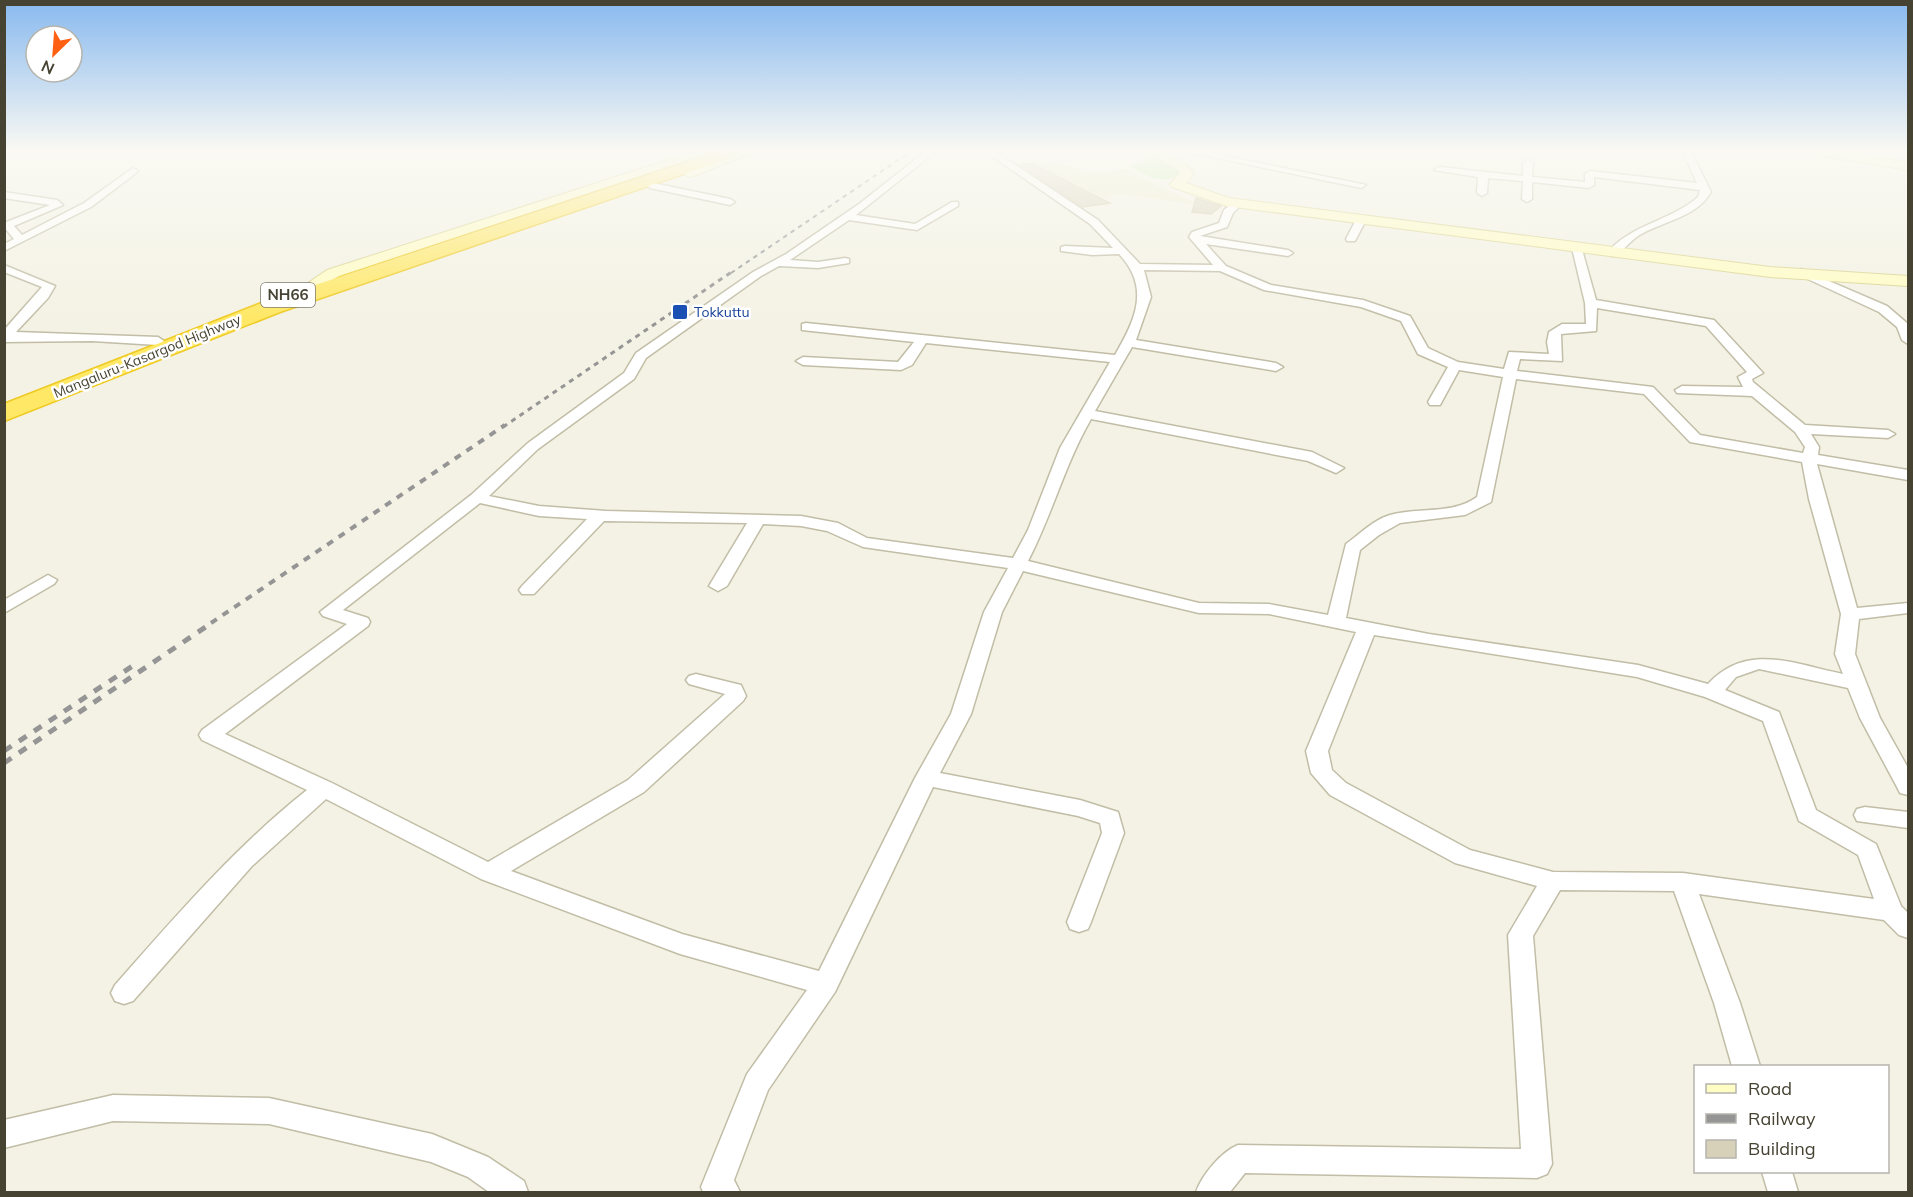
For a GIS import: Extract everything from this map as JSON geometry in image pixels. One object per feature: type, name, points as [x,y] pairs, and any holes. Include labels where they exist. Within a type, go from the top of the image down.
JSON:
[{"type":"highway","name":"Mangaluru-Kasargod Highway","points":[[4,403],[158,342],[307,289],[559,208]]},
{"type":"highway","name":"Mangaluru-Kasargod Highway","points":[[4,413],[211,330],[564,208]]},
{"type":"street","points":[[21,240],[6,225],[53,208]]},
{"type":"street","points":[[4,248],[64,221],[84,208]]},
{"type":"street","points":[[307,289],[333,273],[534,208]]},
{"type":"street","points":[[544,216],[580,208]]},
{"type":"street","points":[[826,984],[680,944],[489,873],[324,789],[209,735],[361,622],[329,612],[477,498],[533,446],[629,376],[641,356],[757,274],[778,263],[858,208]]},
{"type":"street","points":[[846,217],[917,227],[949,208]]},
{"type":"street","points":[[718,1191],[757,1083],[826,984],[926,778],[961,714],[993,612],[1036,530],[1067,448],[1128,342],[1146,297],[1137,267],[1094,222],[1073,208]]},
{"type":"street","points":[[1222,268],[1194,237],[1196,234],[1223,225],[1228,212],[1233,208]]},
{"type":"street","points":[[1278,208],[1770,272],[1801,272],[1908,281]]},
{"type":"street","points":[[1612,253],[1636,233],[1689,208]]},
{"type":"street","points":[[1351,240],[1362,218]]},
{"type":"street","points":[[1197,239],[1288,254]]},
{"type":"street","points":[[1336,620],[1352,548],[1392,520],[1410,515],[1464,512],[1476,507],[1485,499],[1514,354],[1557,358],[1553,337],[1558,329],[1592,328],[1591,303],[1577,248]]},
{"type":"street","points":[[1065,249],[1122,252]]},
{"type":"street","points":[[778,263],[818,265],[845,261]]},
{"type":"street","points":[[1137,267],[1222,268],[1268,288],[1363,304],[1397,315],[1411,325],[1423,351],[1455,365],[1509,374],[1648,390],[1695,440],[1908,475]]},
{"type":"street","points":[[4,268],[49,286],[44,296],[6,337]]},
{"type":"street","points":[[1801,272],[1883,309],[1903,325],[1908,340]]},
{"type":"street","points":[[1591,303],[1710,323],[1756,373],[1745,379],[1778,412],[1801,429],[1812,447],[1809,460],[1816,499],[1850,614],[1845,654],[1870,718],[1908,787]]},
{"type":"street","points":[[806,327],[1118,359]]},
{"type":"street","points":[[6,337],[92,336],[158,342]]},
{"type":"street","points":[[803,362],[901,366],[907,362],[922,339]]},
{"type":"street","points":[[1128,342],[1276,367]]},
{"type":"street","points":[[1435,402],[1455,365]]},
{"type":"street","points":[[1682,390],[1757,392]]},
{"type":"street","points":[[1087,414],[1312,457],[1336,468]]},
{"type":"street","points":[[1801,429],[1888,434]]},
{"type":"street","points":[[477,498],[539,511],[599,516],[758,518],[801,521],[832,527],[863,542],[1018,564],[1199,608],[1269,609],[1336,620],[1367,628],[1638,670],[1712,692],[1772,717],[1806,815],[1868,850],[1900,919]]},
{"type":"street","points":[[528,590],[599,516]]},
{"type":"street","points":[[718,586],[758,518]]},
{"type":"street","points":[[4,608],[48,580]]},
{"type":"street","points":[[1850,614],[1908,608]]},
{"type":"street","points":[[1367,628],[1317,751],[1322,773],[1338,789],[1463,857],[1553,881],[1683,882],[1900,919]]},
{"type":"street","points":[[1712,692],[1729,673],[1758,663],[1857,683]]},
{"type":"street","points":[[489,873],[636,786],[736,696],[734,690],[696,680]]},
{"type":"street","points":[[926,778],[1080,808],[1110,818],[1113,833],[1079,922]]},
{"type":"street","points":[[124,993],[229,873],[287,816],[324,789]]},
{"type":"street","points":[[1865,815],[1908,820]]},
{"type":"street","points":[[1211,1192],[1238,1159],[1355,1158],[1537,1164],[1520,935],[1553,881]]},
{"type":"street","points":[[1683,882],[1727,1003],[1746,1065]]},
{"type":"street","points":[[4,1134],[113,1108],[270,1111],[432,1148],[478,1167],[513,1192]]},
{"type":"street","points":[[1777,1173],[1783,1192]]},
{"type":"building","points":[[1193,208],[1219,208],[1211,214],[1192,212]]},
{"type":"railway","points":[[731,273],[827,208]]},
{"type":"railway","points":[[503,427],[733,271]]},
{"type":"railway","points":[[211,623],[505,425]]},
{"type":"railway","points":[[4,763],[213,622]]},
{"type":"railway","points":[[4,751],[137,663]]},
{"type":"place","name":"Tokkuttu","points":[[680,312]]}]
